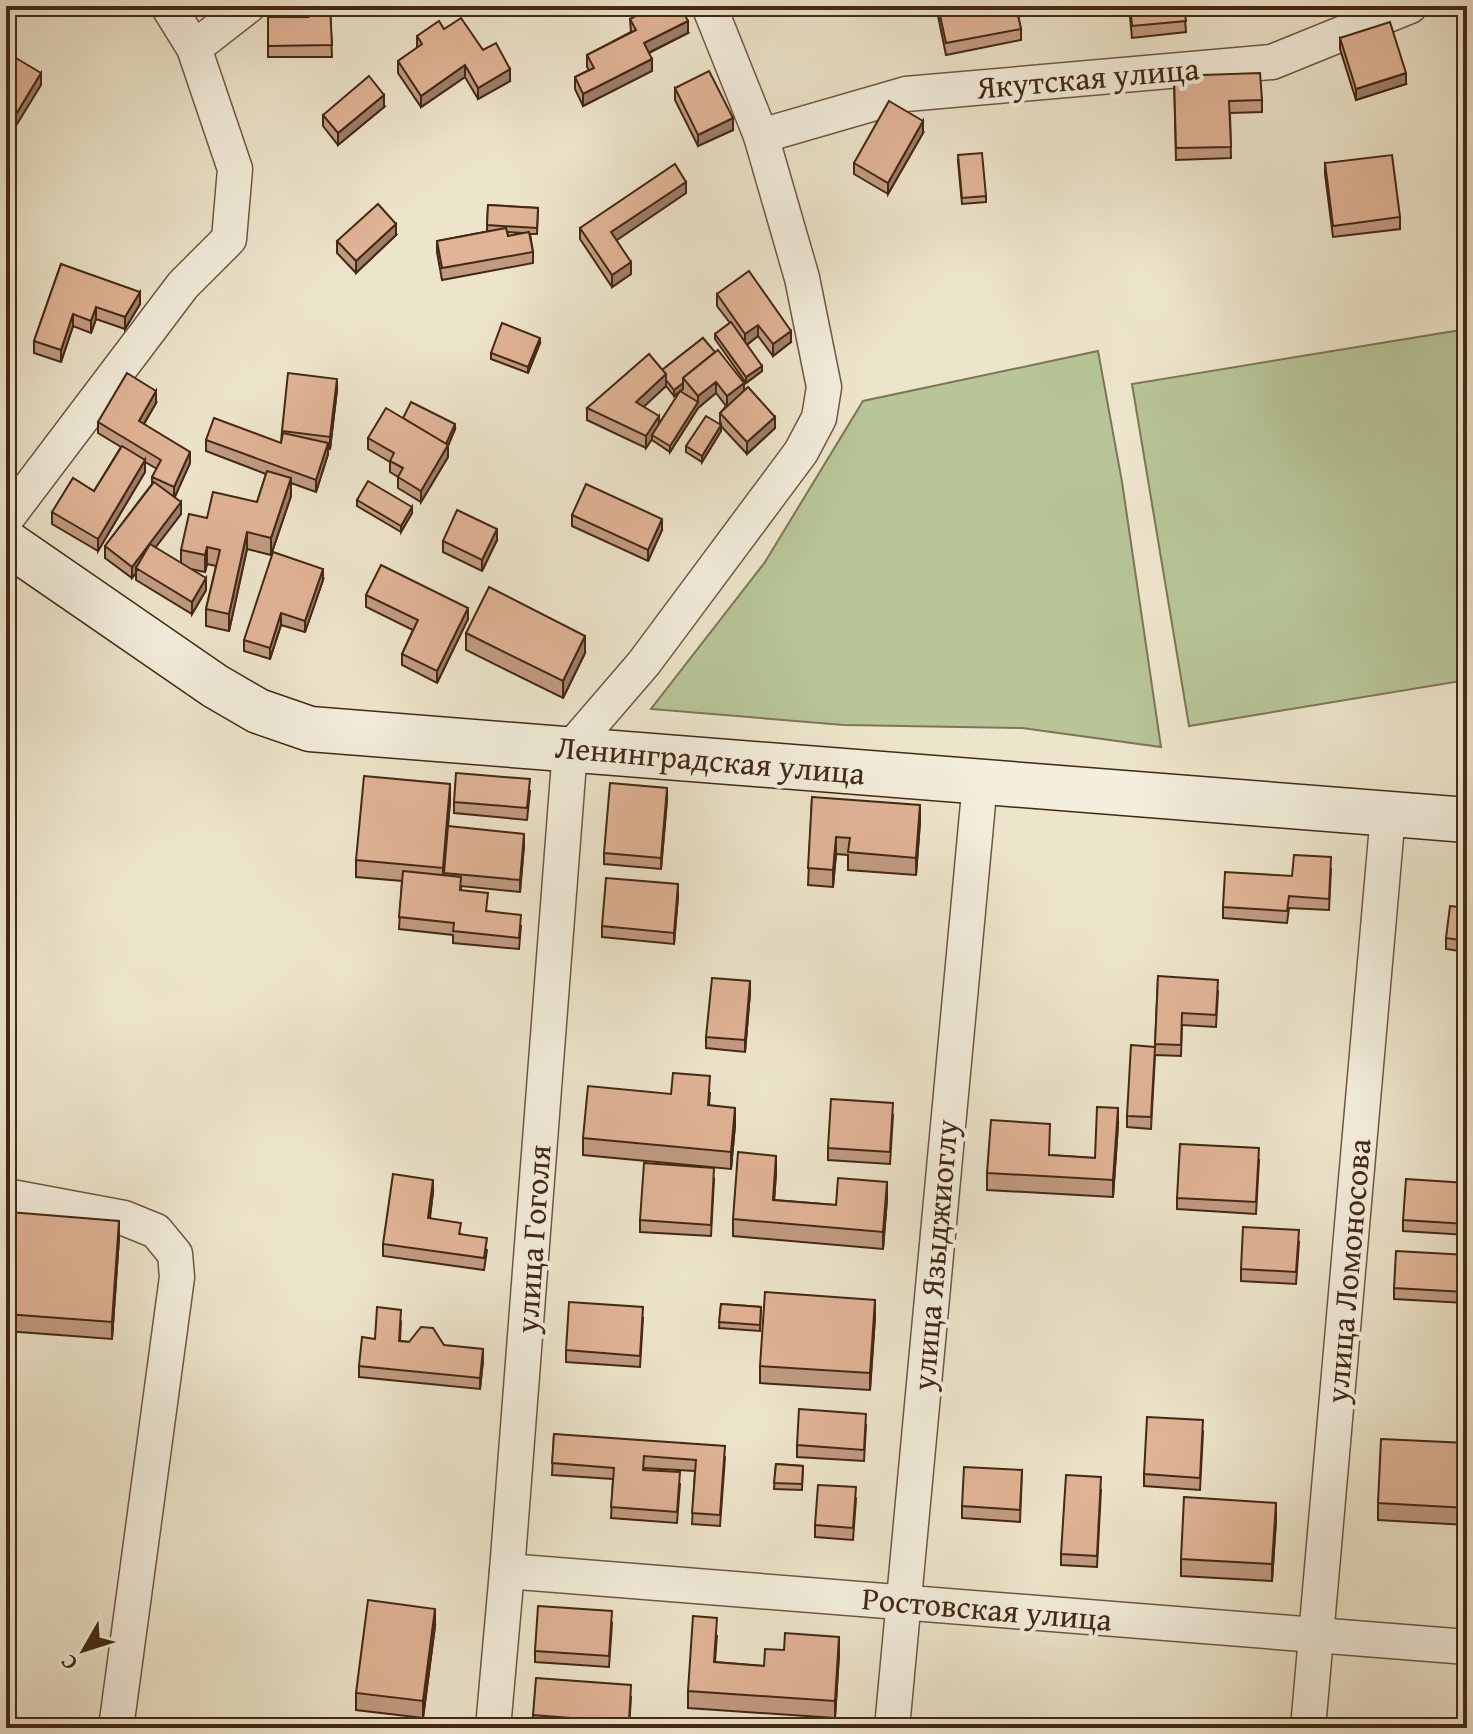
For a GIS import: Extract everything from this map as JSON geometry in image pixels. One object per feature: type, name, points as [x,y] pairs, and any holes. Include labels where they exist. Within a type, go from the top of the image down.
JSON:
[{"type":"main road","name":"Ленинградская улица","points":[[6,542],[215,686],[258,711],[310,729],[1467,820]]},
{"type":"street","points":[[6,519],[183,285],[229,239],[235,169],[194,48],[168,6]]},
{"type":"street","points":[[194,48],[248,6]]},
{"type":"street","points":[[570,749],[644,663],[801,452],[819,418],[824,387],[802,278],[761,136],[709,6]]},
{"type":"street","name":"Якутская улица","points":[[761,136],[906,94],[1272,62],[1404,6]]},
{"type":"street","name":"улица Гоголя","points":[[493,1728],[570,749]]},
{"type":"street","name":"улица Языджиоглу","points":[[892,1728],[980,782]]},
{"type":"street","name":"улица Ломоносова","points":[[1308,1728],[1388,814]]},
{"type":"street","points":[[6,1196],[124,1218],[156,1231],[175,1254],[177,1277],[116,1728]]},
{"type":"street","name":"Ростовская улица","points":[[507,1571],[1467,1647]]},
{"type":"green space","points":[[1467,329],[1467,680],[1189,726],[1132,384]]},
{"type":"green space","points":[[1098,351],[1122,482],[1161,747],[1022,728],[844,725],[651,709],[765,562],[863,401]]},
{"type":"building","points":[[304,6],[330,6],[332,45],[268,46],[268,17],[308,17]]},
{"type":"building","points":[[655,6],[680,6],[688,21],[644,43],[652,59],[583,94],[575,77],[594,68],[587,55],[636,30],[630,19]]},
{"type":"building","points":[[938,6],[1016,6],[1021,29],[946,43]]},
{"type":"building","points":[[1130,6],[1184,6],[1186,21],[1132,26]]},
{"type":"building","points":[[461,18],[483,50],[496,43],[510,69],[478,88],[465,65],[421,96],[398,61],[422,44],[417,36],[439,21],[444,29]]},
{"type":"building","points":[[1390,22],[1406,73],[1356,89],[1340,38]]},
{"type":"building","points":[[6,52],[41,73],[6,131]]},
{"type":"building","points":[[709,71],[733,118],[698,135],[675,88]]},
{"type":"building","points":[[1260,73],[1262,100],[1229,101],[1231,147],[1176,148],[1174,76]]},
{"type":"building","points":[[369,76],[384,95],[338,133],[323,115]]},
{"type":"building","points":[[889,101],[923,121],[888,183],[854,163]]},
{"type":"building","points":[[982,153],[986,196],[962,198],[958,155]]},
{"type":"building","points":[[1392,155],[1400,217],[1333,226],[1325,163]]},
{"type":"building","points":[[675,164],[686,182],[611,232],[631,262],[612,275],[580,228]]},
{"type":"building","points":[[378,204],[396,224],[356,261],[337,241]]},
{"type":"building","points":[[488,205],[538,208],[537,228],[487,225]]},
{"type":"building","points":[[506,228],[508,236],[529,232],[533,252],[442,268],[437,241]]},
{"type":"building","points":[[61,264],[140,292],[125,317],[96,307],[91,321],[73,314],[61,350],[34,341]]},
{"type":"building","points":[[749,271],[791,331],[773,344],[758,325],[745,334],[717,294]]},
{"type":"building","points":[[731,322],[762,366],[746,377],[715,334]]},
{"type":"building","points":[[502,323],[540,338],[528,367],[491,353]]},
{"type":"building","points":[[703,338],[715,352],[683,378],[683,383],[674,390],[662,370]]},
{"type":"building","points":[[718,350],[744,383],[727,396],[716,382],[698,396],[683,378]]},
{"type":"building","points":[[649,354],[666,374],[636,402],[659,416],[646,436],[587,408]]},
{"type":"building","points":[[127,373],[156,391],[139,421],[190,452],[174,487],[152,477],[161,460],[98,422]]},
{"type":"building","points":[[288,373],[337,379],[330,437],[282,431]]},
{"type":"building","points":[[748,387],[775,417],[747,442],[720,413]]},
{"type":"building","points":[[680,391],[698,402],[670,446],[652,435]]},
{"type":"building","points":[[411,402],[455,424],[446,444],[403,418]]},
{"type":"building","points":[[386,408],[448,445],[421,491],[398,477],[403,468],[390,461],[394,453],[368,438]]},
{"type":"building","points":[[706,416],[721,425],[702,456],[686,446]]},
{"type":"building","points":[[214,418],[281,443],[283,433],[328,443],[316,480],[206,440]]},
{"type":"building","points":[[122,446],[145,460],[98,539],[52,512],[73,478],[94,491]]},
{"type":"building","points":[[267,471],[291,478],[271,538],[247,532],[229,614],[206,609],[220,550],[207,547],[205,555],[181,550],[189,514],[207,518],[213,492],[257,502]]},
{"type":"building","points":[[368,481],[412,507],[401,526],[357,500]]},
{"type":"building","points":[[154,482],[181,502],[132,567],[105,546]]},
{"type":"building","points":[[586,484],[662,519],[648,550],[572,515]]},
{"type":"building","points":[[457,510],[497,529],[482,560],[443,541]]},
{"type":"building","points":[[150,544],[206,578],[192,602],[136,568]]},
{"type":"building","points":[[273,552],[323,569],[305,621],[281,613],[270,648],[244,640]]},
{"type":"building","points":[[381,565],[468,608],[437,671],[402,654],[418,620],[366,595]]},
{"type":"building","points":[[489,587],[585,636],[563,681],[466,633]]},
{"type":"building","points":[[456,773],[530,779],[527,808],[454,802]]},
{"type":"building","points":[[364,776],[450,784],[443,868],[356,860]]},
{"type":"building","points":[[610,783],[667,788],[661,858],[604,853]]},
{"type":"building","points":[[812,797],[920,805],[916,858],[848,852],[850,838],[836,837],[833,870],[808,868]]},
{"type":"building","points":[[448,826],[524,834],[520,880],[444,873]]},
{"type":"building","points":[[1294,855],[1331,857],[1329,899],[1289,896],[1287,911],[1223,907],[1225,872],[1292,876]]},
{"type":"building","points":[[403,871],[461,877],[460,890],[488,893],[486,911],[521,915],[519,938],[453,931],[454,923],[399,917]]},
{"type":"building","points":[[606,878],[678,884],[674,933],[602,926]]},
{"type":"building","points":[[1450,906],[1467,908],[1467,941],[1446,938]]},
{"type":"building","points":[[1158,976],[1218,980],[1216,1015],[1182,1013],[1181,1045],[1155,1044]]},
{"type":"building","points":[[712,978],[750,981],[745,1040],[706,1037]]},
{"type":"building","points":[[1131,1045],[1155,1047],[1151,1117],[1127,1116]]},
{"type":"building","points":[[673,1073],[710,1076],[708,1105],[735,1108],[731,1152],[583,1138],[588,1086],[671,1094]]},
{"type":"building","points":[[831,1099],[893,1103],[890,1152],[828,1148]]},
{"type":"building","points":[[1097,1107],[1118,1108],[1113,1180],[987,1173],[991,1120],[1050,1124],[1049,1155],[1095,1158]]},
{"type":"building","points":[[1180,1144],[1259,1148],[1256,1202],[1177,1198]]},
{"type":"building","points":[[738,1152],[776,1156],[773,1200],[836,1205],[838,1178],[887,1182],[883,1232],[733,1219]]},
{"type":"building","points":[[644,1163],[714,1168],[711,1225],[640,1220]]},
{"type":"building","points":[[393,1174],[433,1180],[428,1218],[461,1223],[459,1234],[487,1238],[484,1258],[383,1244]]},
{"type":"building","points":[[1406,1179],[1467,1183],[1467,1224],[1403,1220]]},
{"type":"building","points":[[9,1212],[119,1221],[112,1322],[6,1314]]},
{"type":"building","points":[[1243,1227],[1299,1230],[1296,1272],[1241,1269]]},
{"type":"building","points":[[1396,1251],[1467,1255],[1465,1292],[1394,1288]]},
{"type":"building","points":[[765,1292],[875,1300],[870,1373],[760,1366]]},
{"type":"building","points":[[569,1302],[643,1307],[640,1356],[566,1350]]},
{"type":"building","points":[[721,1304],[761,1307],[760,1325],[719,1322]]},
{"type":"building","points":[[377,1307],[401,1310],[399,1341],[409,1342],[421,1327],[433,1328],[444,1345],[483,1349],[480,1378],[359,1366],[362,1337],[375,1339]]},
{"type":"building","points":[[799,1409],[866,1414],[864,1450],[797,1445]]},
{"type":"building","points":[[1147,1417],[1203,1420],[1200,1478],[1144,1474]]},
{"type":"building","points":[[554,1434],[725,1446],[720,1515],[692,1513],[696,1460],[644,1456],[643,1470],[680,1472],[677,1512],[611,1507],[614,1468],[552,1463]]},
{"type":"building","points":[[1381,1439],[1467,1443],[1467,1508],[1378,1503]]},
{"type":"building","points":[[776,1464],[803,1466],[802,1484],[774,1483]]},
{"type":"building","points":[[964,1467],[1022,1470],[1020,1510],[962,1506]]},
{"type":"building","points":[[1066,1475],[1101,1477],[1097,1556],[1061,1554]]},
{"type":"building","points":[[818,1485],[856,1487],[853,1528],[815,1525]]},
{"type":"building","points":[[1184,1497],[1276,1503],[1272,1564],[1181,1559]]},
{"type":"building","points":[[368,1600],[435,1609],[423,1701],[356,1693]]},
{"type":"building","points":[[538,1606],[612,1611],[609,1656],[535,1651]]},
{"type":"building","points":[[693,1616],[717,1618],[714,1662],[764,1666],[765,1649],[784,1650],[785,1633],[839,1637],[835,1701],[688,1691]]},
{"type":"building","points":[[536,1678],[631,1685],[629,1722],[590,1719],[589,1728],[569,1728],[570,1718],[533,1715]]}]
